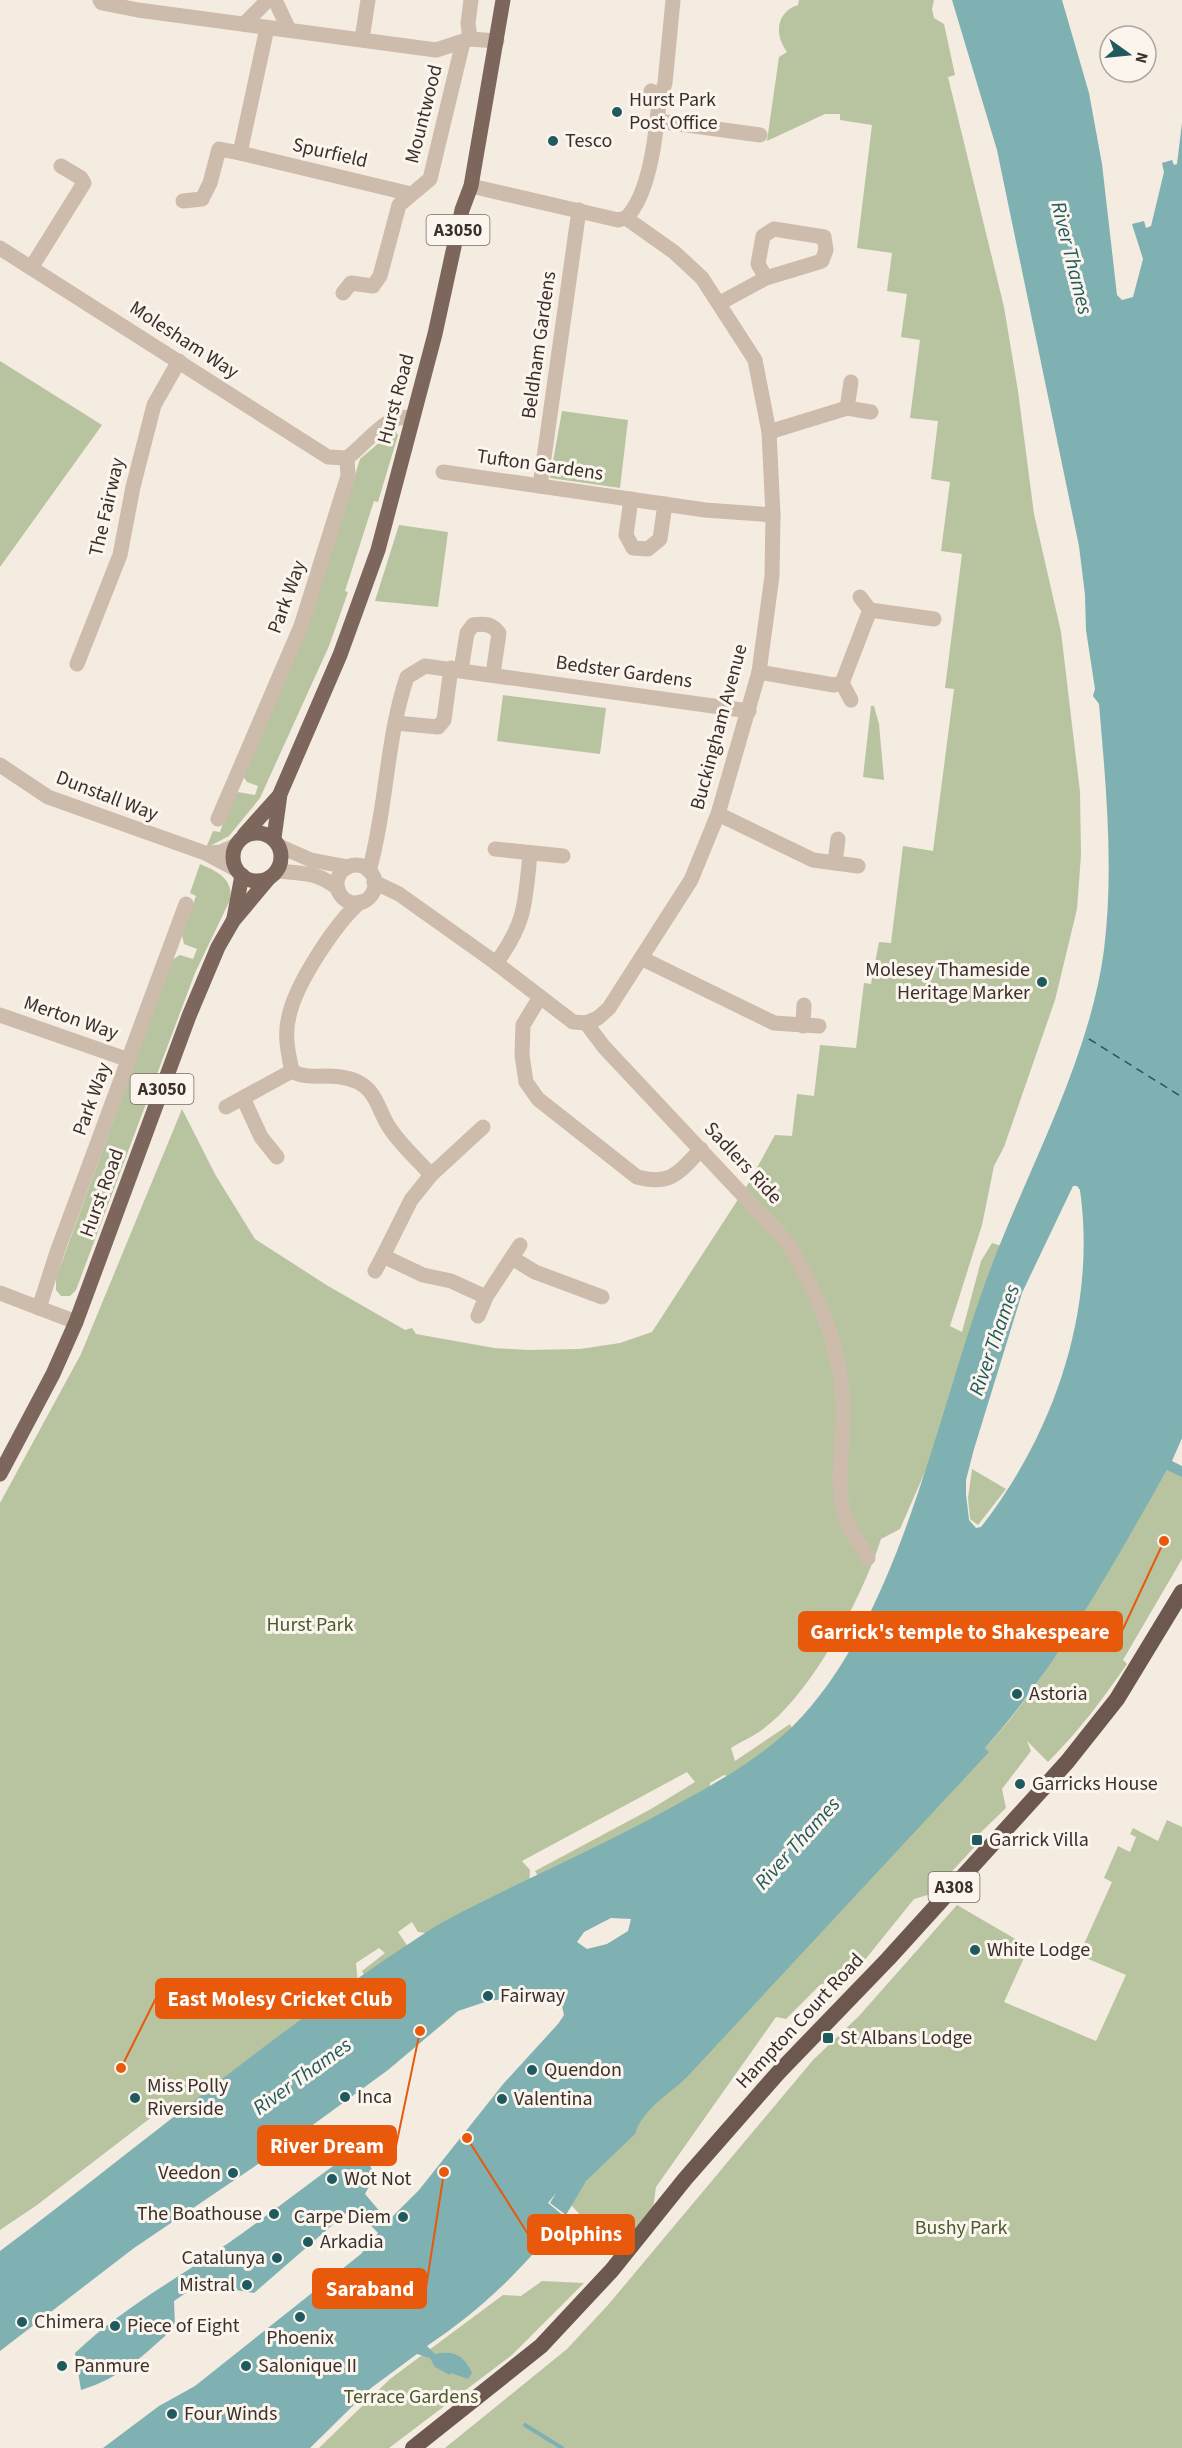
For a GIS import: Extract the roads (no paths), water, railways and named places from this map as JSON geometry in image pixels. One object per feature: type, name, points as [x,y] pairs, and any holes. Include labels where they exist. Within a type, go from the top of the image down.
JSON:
[{"type":"highway","name":"Hampton Court Road","points":[[414,2448],[541,2346],[612,2270],[685,2179],[770,2081],[888,1959],[1060,1769],[1117,1699],[1182,1592]]},
{"type":"main road","name":"Hurst Road","points":[[238,842],[279,794],[354,621],[378,550],[471,186],[503,0]]},
{"type":"main road","name":"Hurst Road","points":[[277,842],[279,794]]},
{"type":"main road","points":[[257,832],[277,842],[282,859],[273,874],[254,881],[239,873],[233,859],[238,842],[257,832]]},
{"type":"main road","name":"Hurst Road","points":[[233,921],[239,873]]},
{"type":"main road","name":"Hurst Road","points":[[0,1474],[53,1374],[76,1322],[189,1016],[218,947],[233,921],[273,874]]},
{"type":"street","points":[[100,0],[102,3],[138,10],[174,7],[267,28],[436,50],[466,41],[497,41]]},
{"type":"street","points":[[244,24],[268,0]]},
{"type":"street","points":[[275,0],[289,30]]},
{"type":"street","points":[[362,39],[368,0]]},
{"type":"street","name":"Mountwood","points":[[343,293],[351,283],[373,286],[380,276],[399,205],[430,179],[466,41],[471,0]]},
{"type":"street","points":[[626,218],[636,204],[649,168],[658,122],[655,96],[665,83],[673,0]]},
{"type":"street","points":[[240,153],[267,28]]},
{"type":"street","points":[[658,122],[760,135]]},
{"type":"street","name":"Spurfield","points":[[183,201],[202,199],[210,183],[219,149],[411,194]]},
{"type":"street","points":[[31,268],[84,183],[81,178],[61,166]]},
{"type":"street","name":"Buckingham Avenue","points":[[471,186],[618,220],[626,218],[674,252],[702,278],[755,360],[769,432],[773,515],[771,576],[759,672],[749,711],[717,814],[691,880],[643,959],[609,1008],[598,1018],[586,1023]]},
{"type":"street","name":"Beldham Gardens","points":[[540,486],[579,210]]},
{"type":"street","points":[[720,303],[766,278],[822,261],[826,250],[824,237],[774,230],[763,236],[758,264],[766,278]]},
{"type":"street","name":"Molesham Way","points":[[0,248],[328,457],[347,458]]},
{"type":"street","name":"The Fairway","points":[[76,664],[120,555],[133,487],[154,405],[179,361]]},
{"type":"street","points":[[848,408],[851,382]]},
{"type":"street","points":[[769,432],[848,408],[872,412]]},
{"type":"street","points":[[347,458],[390,420],[402,416],[412,418]]},
{"type":"street","name":"Park Way","points":[[218,819],[310,601],[348,476],[347,458]]},
{"type":"street","name":"Tufton Gardens","points":[[443,472],[665,504],[753,515],[773,515]]},
{"type":"street","points":[[631,499],[626,535],[633,548],[648,549],[660,539],[665,504]]},
{"type":"street","points":[[860,597],[870,610],[934,619]]},
{"type":"street","points":[[851,700],[842,683],[870,610]]},
{"type":"street","points":[[396,723],[438,726],[444,720],[466,633],[473,625],[483,624],[494,627],[499,633],[493,674]]},
{"type":"street","name":"Bedster Gardens","points":[[368,888],[378,840],[399,700],[407,677],[425,666],[749,711]]},
{"type":"street","points":[[759,672],[834,685],[842,683]]},
{"type":"street","name":"Dunstall Way","points":[[0,765],[48,797],[205,853],[239,873]]},
{"type":"street","points":[[717,814],[813,860],[858,866]]},
{"type":"street","points":[[835,863],[838,839]]},
{"type":"street","points":[[331,936],[339,892],[338,879],[378,840]]},
{"type":"street","points":[[205,853],[221,852],[238,842]]},
{"type":"street","points":[[277,842],[311,860],[351,866],[368,888]]},
{"type":"street","points":[[495,849],[563,856]]},
{"type":"street","points":[[496,963],[519,927],[526,898],[530,854]]},
{"type":"street","points":[[273,874],[314,874],[327,879],[350,901],[368,888]]},
{"type":"street","points":[[368,888],[331,936],[294,997],[287,1050],[292,1071],[301,1077],[334,1074],[362,1084],[374,1096],[390,1129],[431,1175]]},
{"type":"street","name":"Sadlers Ride","points":[[368,888],[411,904],[496,963],[573,1022],[586,1023],[788,1243],[830,1327],[843,1401],[842,1500],[845,1517],[868,1558]]},
{"type":"street","name":"Park Way","points":[[39,1308],[57,1252],[186,904]]},
{"type":"street","points":[[643,959],[774,1023],[819,1026]]},
{"type":"street","points":[[540,998],[526,1019],[522,1034],[526,1082],[538,1099],[637,1177],[655,1182],[670,1178],[701,1149]]},
{"type":"street","points":[[803,1026],[804,1005]]},
{"type":"street","name":"Merton Way","points":[[0,1015],[129,1060]]},
{"type":"street","points":[[226,1107],[292,1071]]},
{"type":"street","points":[[243,1098],[261,1137],[277,1157]]},
{"type":"street","points":[[375,1271],[411,1200],[431,1175],[483,1127]]},
{"type":"street","points":[[478,1316],[486,1297],[516,1252],[535,1272],[602,1297]]},
{"type":"street","points":[[383,1256],[423,1275],[451,1281],[486,1297]]},
{"type":"street","points":[[0,1293],[76,1322]]},
{"type":"water","name":"River Thames","points":[[952,0],[1062,0],[1089,93],[1102,164],[1117,295],[1122,300],[1133,297],[1143,259],[1132,224],[1144,221],[1146,228],[1151,226],[1164,172],[1162,163],[1172,160],[1174,165],[1177,164],[1182,123],[1182,1438],[1172,1461],[1182,1466],[1182,1477],[1167,1470],[1083,1614],[1036,1684],[985,1748],[989,1752],[687,2077],[650,2109],[635,2134],[586,2181],[566,2215],[550,2203],[556,2193],[548,2203],[565,2217],[517,2271],[467,2317],[427,2346],[435,2354],[448,2353],[462,2358],[472,2373],[468,2379],[451,2373],[450,2375],[435,2367],[430,2358],[417,2354],[371,2388],[310,2448],[103,2448],[159,2406],[195,2386],[361,2254],[378,2233],[353,2207],[254,2293],[199,2284],[174,2301],[175,2327],[143,2356],[108,2379],[81,2390],[75,2353],[120,2315],[238,2236],[344,2158],[366,2158],[375,2175],[365,2194],[388,2221],[419,2190],[504,2083],[558,2024],[564,2015],[562,2006],[550,2001],[520,1997],[488,2001],[458,2011],[388,2070],[273,2154],[134,2248],[0,2351],[0,2251],[259,2051],[419,1937],[468,1909],[671,1808],[757,1756],[793,1726],[830,1682],[861,1631],[888,1574],[911,1514],[987,1278],[1071,1075],[1085,1034],[1096,992],[1107,919],[1109,858],[1104,765],[1099,704],[1093,696],[1095,689],[1086,630],[1085,595],[1079,546],[997,150]],"holes":[[[1073,1186],[1077,1186],[1080,1190],[1084,1235],[1082,1280],[1075,1324],[1064,1368],[1049,1411],[1030,1452],[1007,1491],[981,1527],[976,1528],[969,1520],[966,1494],[966,1480],[974,1449],[1022,1293]],[[611,1918],[631,1919],[628,1931],[607,1944],[587,1949],[577,1942],[584,1932]]]},
{"type":"waterway","points":[[525,2425],[562,2448]]},
{"type":"place","name":"Hurst Park Post Office","points":[[617,112]]},
{"type":"place","name":"Tesco","points":[[553,141]]},
{"type":"place","name":"Molesey Thameside Heritage Marker","points":[[1042,982]]},
{"type":"place","name":"Garrick's temple to Shakespeare","points":[[1164,1541]]},
{"type":"place","name":"Astoria","points":[[1017,1694]]},
{"type":"place","name":"Garricks House","points":[[1020,1784]]},
{"type":"place","name":"Garrick Villa","points":[[977,1840]]},
{"type":"place","name":"White Lodge","points":[[975,1950]]},
{"type":"place","name":"Fairway","points":[[488,1996]]},
{"type":"place","name":"River Dream","points":[[420,2031]]},
{"type":"place","name":"St Albans Lodge","points":[[828,2038]]},
{"type":"place","name":"East Molesy Cricket Club","points":[[121,2068]]},
{"type":"place","name":"Quendon","points":[[532,2070]]},
{"type":"place","name":"Inca","points":[[345,2097]]},
{"type":"place","name":"Miss Polly Riverside","points":[[135,2098]]},
{"type":"place","name":"Valentina","points":[[502,2099]]},
{"type":"place","name":"Dolphins","points":[[467,2138]]},
{"type":"place","name":"Saraband","points":[[444,2172]]},
{"type":"place","name":"Veedon","points":[[233,2173]]},
{"type":"place","name":"Wot Not","points":[[332,2179]]},
{"type":"place","name":"The Boathouse","points":[[274,2214]]},
{"type":"place","name":"Carpe Diem","points":[[403,2217]]},
{"type":"place","name":"Arkadia","points":[[308,2242]]},
{"type":"place","name":"Catalunya","points":[[277,2258]]},
{"type":"place","name":"Mistral","points":[[247,2285]]},
{"type":"place","name":"Phoenix","points":[[300,2317]]},
{"type":"place","name":"Chimera","points":[[22,2322]]},
{"type":"place","name":"Piece of Eight","points":[[115,2326]]},
{"type":"place","name":"Panmure","points":[[62,2366]]},
{"type":"place","name":"Salonique II","points":[[246,2366]]},
{"type":"place","name":"Four Winds","points":[[172,2414]]},
{"type":"park label","name":"Hurst Park","points":[[310,1625]]},
{"type":"park label","name":"Bushy Park","points":[[961,2228]]},
{"type":"park label","name":"Terrace Gardens","points":[[411,2397]]}]
